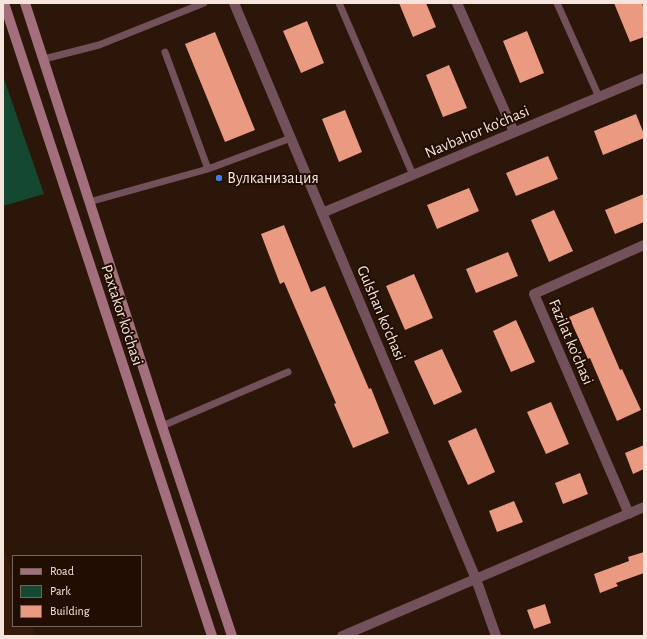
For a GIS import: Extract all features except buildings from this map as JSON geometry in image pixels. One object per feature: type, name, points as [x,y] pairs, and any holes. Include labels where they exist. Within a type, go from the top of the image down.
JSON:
[{"type":"main road","name":"Paxtakor ko'chasi","points":[[4,3],[212,636]]},
{"type":"main road","name":"Paxtakor ko'chasi","points":[[25,3],[162,426],[232,636]]},
{"type":"street","name":"Gulshan ko'chasi","points":[[234,3],[476,579],[496,636]]},
{"type":"street","points":[[457,3],[514,132]]},
{"type":"street","name":"Navbahor ko'chasi","points":[[322,213],[644,78]]},
{"type":"street","name":"Fazilat ko'chasi","points":[[629,514],[534,294],[644,245]]},
{"type":"street","points":[[342,636],[644,507]]},
{"type":"lane","points":[[44,59],[99,45],[204,3]]},
{"type":"lane","points":[[339,3],[413,175]]},
{"type":"lane","points":[[557,3],[599,97]]},
{"type":"lane","points":[[165,52],[208,169]]},
{"type":"lane","points":[[89,202],[208,169],[291,138]]},
{"type":"lane","points":[[162,426],[288,372]]},
{"type":"shaded area","points":[[3,548],[12,572],[12,627],[32,627],[36,636],[3,636]]},
{"type":"green space","points":[[3,76],[44,194],[3,206]]},
{"type":"place","name":"Вулканизация","points":[[219,178]]}]
